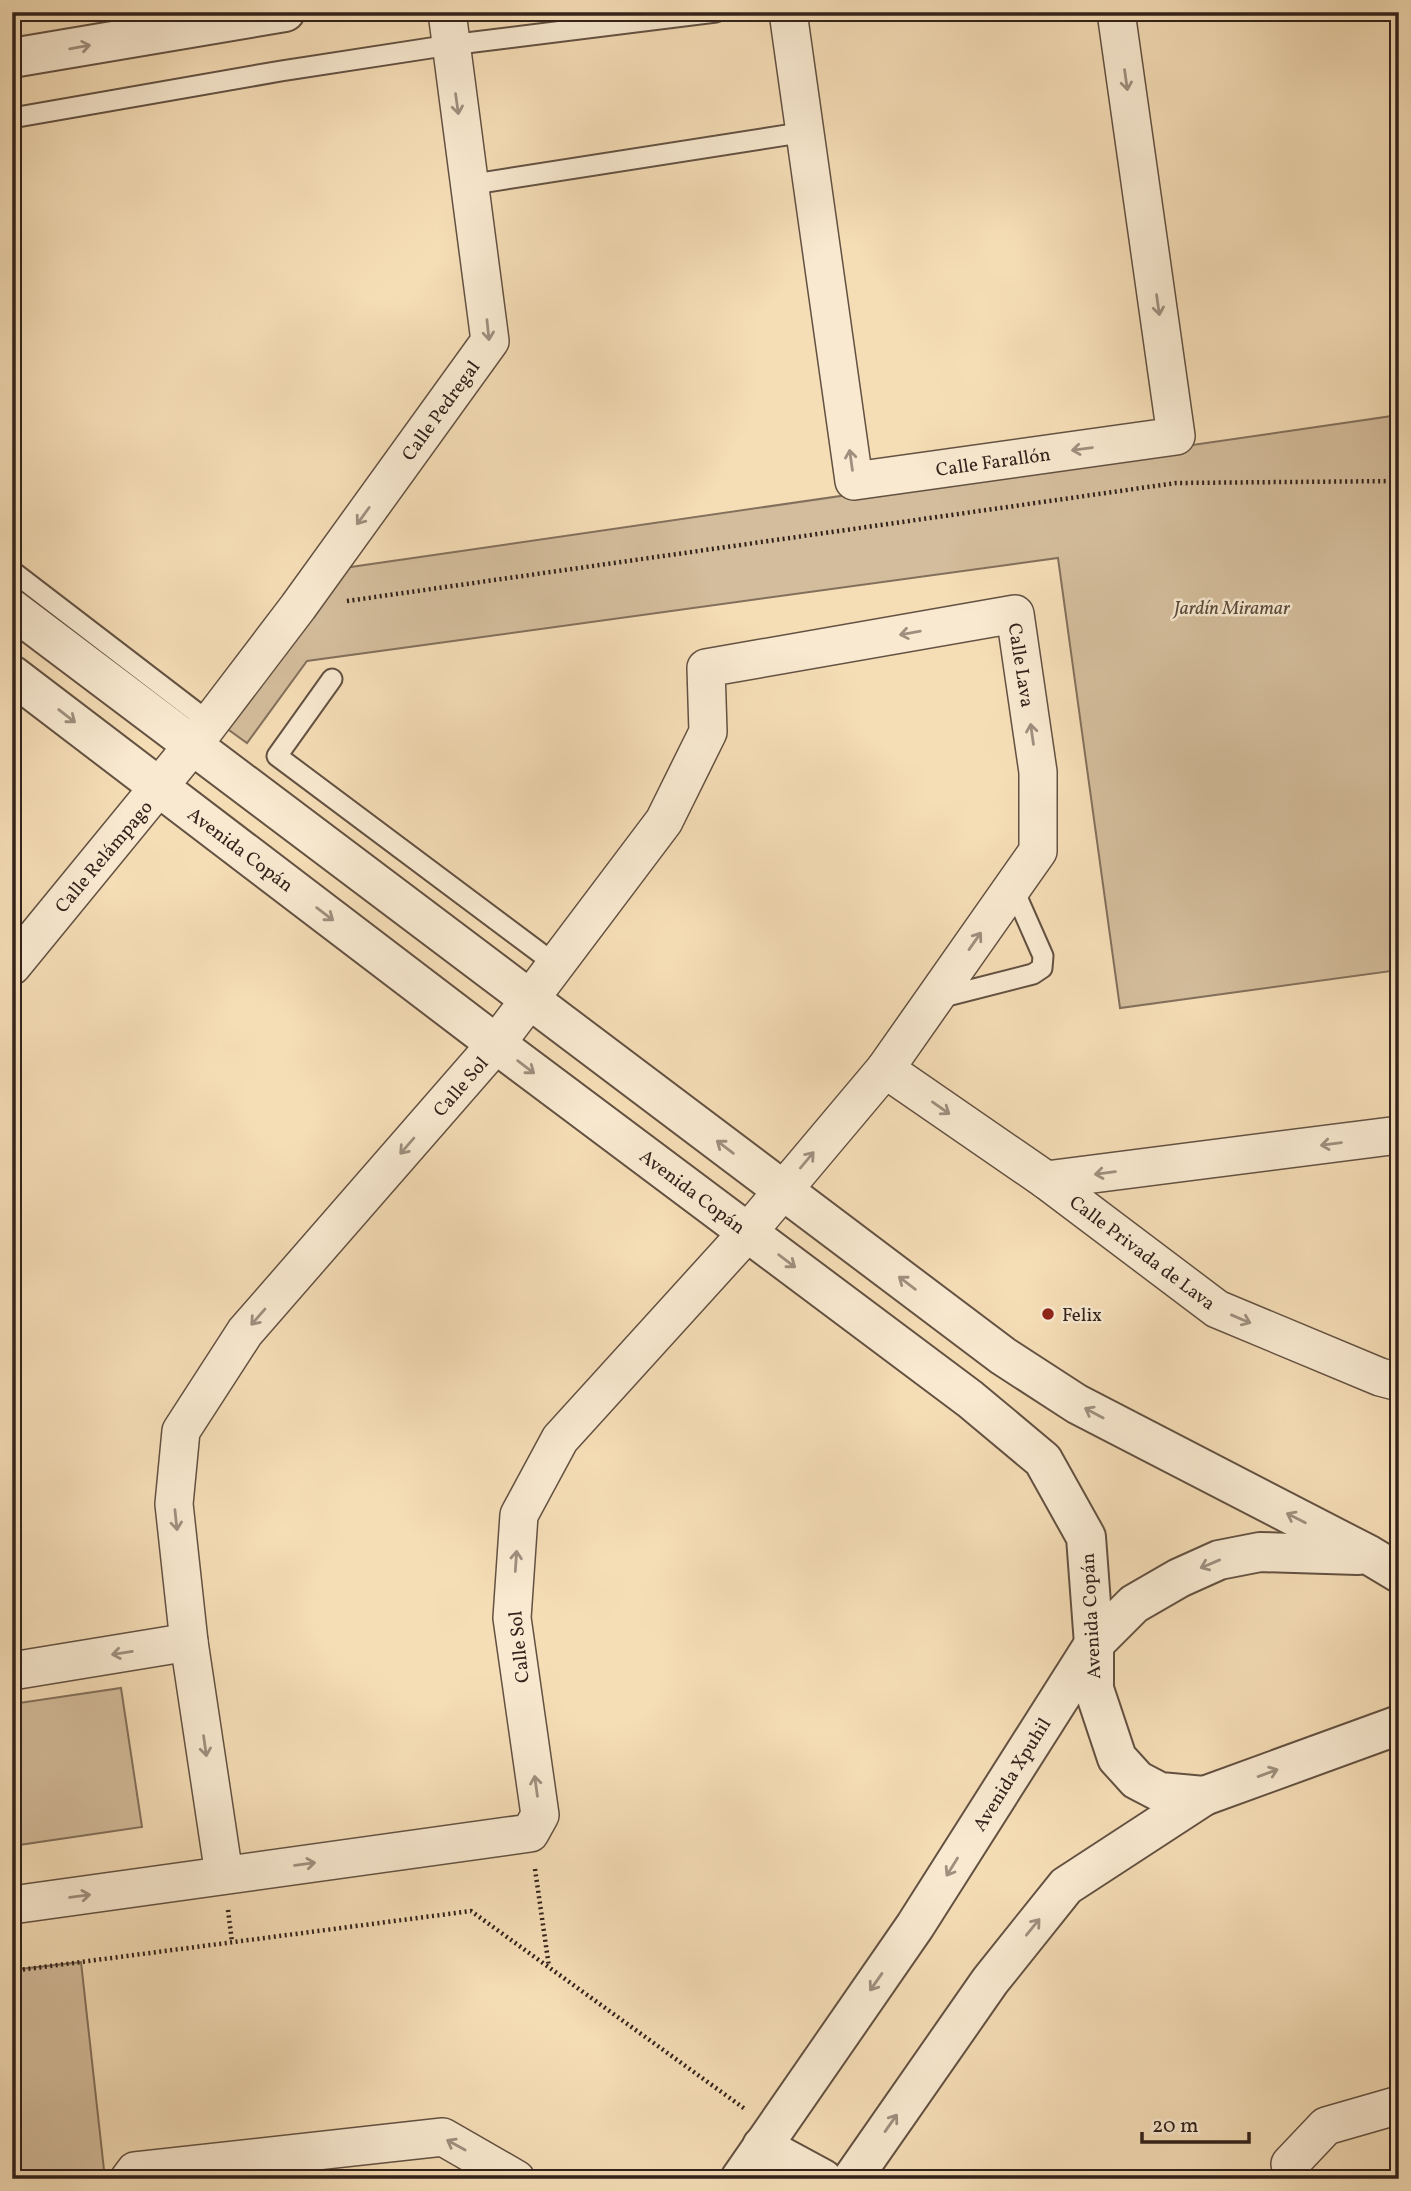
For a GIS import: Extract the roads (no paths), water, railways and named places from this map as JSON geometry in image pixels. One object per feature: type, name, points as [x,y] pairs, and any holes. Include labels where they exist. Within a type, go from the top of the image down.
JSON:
[{"type":"street","points":[[12,58],[285,12]]},
{"type":"street","name":"Calle Farallón","points":[[788,12],[854,481],[1176,436],[1116,12]]},
{"type":"street","name":"Calle Pedregal","points":[[201,734],[298,607],[490,341],[448,29]]},
{"type":"street","points":[[12,609],[201,734],[529,999],[1003,1356],[1077,1404],[1389,1562]]},
{"type":"street","name":"Calle Lava","points":[[529,999],[664,821],[708,732],[706,668],[1015,614],[1038,772],[1038,851],[885,1069],[748,1232]]},
{"type":"street","name":"Avenida Copán","points":[[12,675],[496,1044],[970,1399],[1042,1460],[1086,1537],[1094,1644],[1094,1689],[1117,1758],[1137,1780],[1160,1791],[1204,1796]]},
{"type":"street","name":"Calle Relámpago","points":[[12,966],[160,788],[201,734]]},
{"type":"street","name":"Calle Sol","points":[[529,999],[496,1044],[245,1332],[180,1431],[174,1504],[189,1642],[224,1875],[530,1833],[540,1815],[512,1618],[519,1515],[560,1439],[748,1232]]},
{"type":"street","name":"Calle Privada de Lava","points":[[885,1069],[1046,1180],[1217,1308],[1380,1377],[1399,1382]]},
{"type":"street","name":"Calle Privada de Lava","points":[[1046,1180],[1399,1135]]},
{"type":"street","name":"Avenida Xpuhil","points":[[740,2179],[915,1926],[1094,1644],[1133,1605],[1179,1578],[1219,1560],[1260,1552],[1389,1562]]},
{"type":"street","points":[[12,1671],[189,1642]]},
{"type":"street","points":[[852,2179],[990,1980],[1066,1886],[1204,1796],[1399,1725]]},
{"type":"street","points":[[12,1905],[224,1875]]},
{"type":"street","points":[[1290,2164],[1326,2126],[1393,2113]]},
{"type":"street","points":[[129,2179],[135,2171],[443,2137],[499,2175]]},
{"type":"street","points":[[768,2138],[823,2179]]},
{"type":"lane","points":[[12,118],[281,71],[448,29],[716,12]]},
{"type":"lane","points":[[468,185],[806,132]]},
{"type":"lane","points":[[12,571],[201,734]]},
{"type":"lane","points":[[331,679],[277,756],[555,964]]},
{"type":"lane","points":[[934,999],[1033,974],[1042,968],[1043,956],[1013,888]]},
{"type":"place","name":"Felix","points":[[1048,1314]]},
{"type":"park label","name":"Jardín Miramar","points":[[1232,607]]}]
